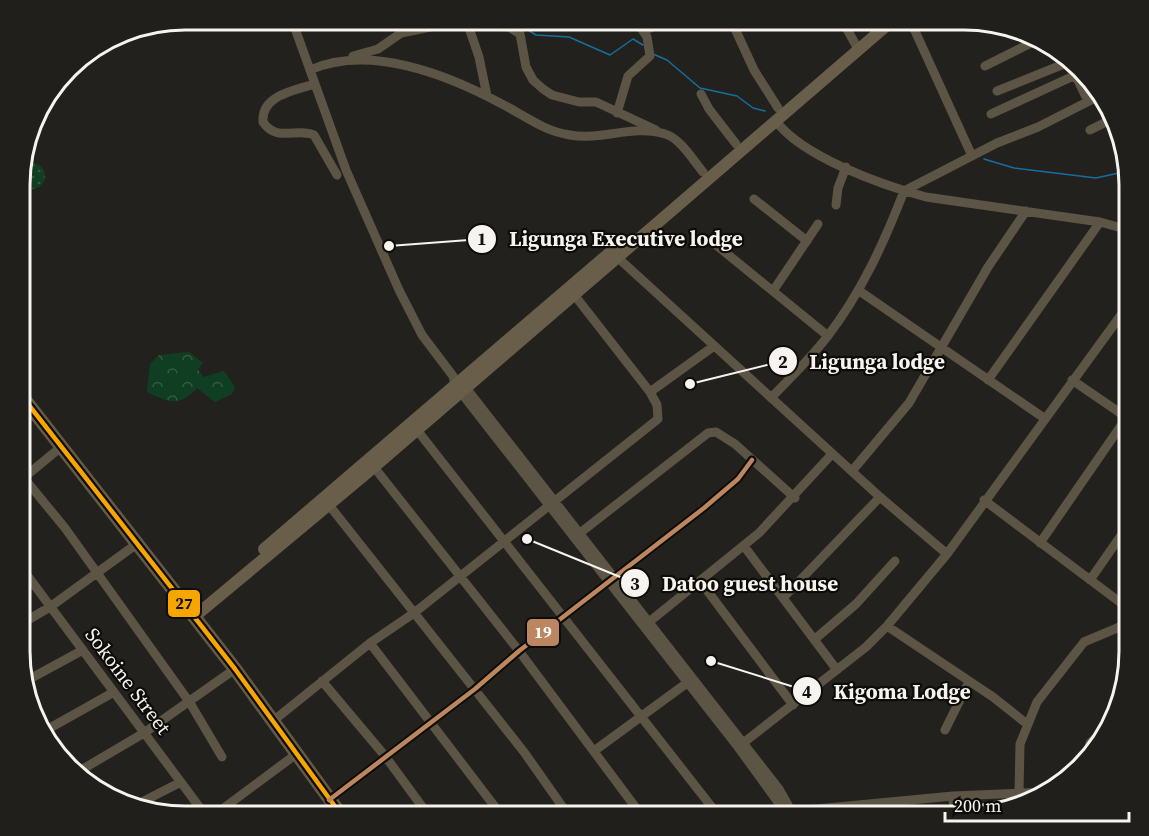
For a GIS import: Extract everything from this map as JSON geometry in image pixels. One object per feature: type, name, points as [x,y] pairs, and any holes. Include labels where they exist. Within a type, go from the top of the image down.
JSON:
[{"type":"highway","points":[[30,407],[235,669],[334,806]]},
{"type":"main road","points":[[571,291],[617,257],[871,30]]},
{"type":"main road","points":[[856,46],[879,30]]},
{"type":"main road","points":[[192,614],[459,384],[571,291],[702,172],[777,114]]},
{"type":"main road","points":[[192,614],[329,505],[417,430],[459,384]]},
{"type":"street","points":[[296,30],[346,170],[399,290],[422,335],[741,745],[785,806]]},
{"type":"street","points":[[310,70],[378,49],[405,30]]},
{"type":"street","points":[[401,32],[412,30]]},
{"type":"street","points":[[471,30],[487,96]]},
{"type":"street","points":[[514,30],[520,34],[526,67],[532,80],[543,89],[552,95],[579,102],[596,102],[660,133],[671,136],[702,172]]},
{"type":"street","points":[[736,30],[784,132],[807,149],[904,191],[926,197],[1100,222],[1119,227]]},
{"type":"street","points":[[847,30],[856,46]]},
{"type":"street","points":[[915,30],[972,156]]},
{"type":"street","points":[[617,112],[628,76],[650,56],[643,31]]},
{"type":"street","points":[[985,66],[1028,44]]},
{"type":"street","points":[[342,60],[394,63],[416,68],[487,96],[532,122],[570,136],[660,133]]},
{"type":"street","points":[[996,91],[1059,63]]},
{"type":"street","points":[[990,114],[1074,76]]},
{"type":"street","points":[[314,84],[269,102],[264,110],[263,122],[279,134],[304,132],[314,135],[337,176]]},
{"type":"street","points":[[1082,86],[1088,101]]},
{"type":"street","points":[[701,94],[709,110],[736,144]]},
{"type":"street","points":[[771,398],[828,336],[858,290],[884,243],[904,191],[1093,99]]},
{"type":"street","points":[[1090,130],[1105,122]]},
{"type":"street","points":[[836,205],[840,182],[846,167]]},
{"type":"street","points":[[754,199],[807,241]]},
{"type":"street","points":[[852,471],[899,417],[940,346],[1026,211]]},
{"type":"street","points":[[988,380],[1100,222]]},
{"type":"street","points":[[773,291],[818,224]]},
{"type":"street","points":[[710,240],[828,336]]},
{"type":"street","points":[[617,257],[832,454],[947,554]]},
{"type":"street","points":[[858,290],[1044,418]]},
{"type":"street","points":[[273,721],[370,643],[414,613],[458,576],[505,542],[655,423],[658,410],[651,392],[571,291]]},
{"type":"street","points":[[741,745],[837,670],[888,626],[947,554],[1119,317]]},
{"type":"street","points":[[651,392],[714,346]]},
{"type":"street","points":[[1072,380],[1119,411]]},
{"type":"street","points":[[417,430],[710,806]]},
{"type":"street","points":[[1040,543],[1119,430]]},
{"type":"street","points":[[580,533],[708,433],[723,434],[795,498]]},
{"type":"street","points":[[30,473],[61,447]]},
{"type":"street","points":[[649,622],[744,546],[795,498],[832,454]]},
{"type":"street","points":[[329,800],[475,689],[519,651],[712,501],[738,478],[752,460]]},
{"type":"street","points":[[374,467],[519,651],[635,806]]},
{"type":"street","points":[[30,488],[97,574],[190,703],[222,757]]},
{"type":"street","points":[[784,597],[880,497]]},
{"type":"street","points":[[984,501],[1119,602]]},
{"type":"street","points":[[552,503],[580,533],[612,580],[649,622],[690,680]]},
{"type":"street","points":[[329,505],[475,689],[562,806]]},
{"type":"street","points":[[1090,580],[1119,538]]},
{"type":"street","points":[[30,619],[50,607],[138,543]]},
{"type":"street","points":[[744,546],[837,670]]},
{"type":"street","points":[[815,639],[856,604],[895,561]]},
{"type":"street","name":"Sokoine Street","points":[[30,579],[199,806]]},
{"type":"street","points":[[700,581],[793,705]]},
{"type":"street","points":[[888,626],[1026,724]]},
{"type":"street","points":[[1019,793],[1018,757],[1026,724],[1037,702],[1080,646],[1093,637],[1119,626]]},
{"type":"street","points":[[370,643],[495,806]]},
{"type":"street","points":[[32,677],[82,650]]},
{"type":"street","points":[[84,768],[190,703],[235,669]]},
{"type":"street","points":[[594,751],[690,680]]},
{"type":"street","points":[[322,681],[385,756],[422,806]]},
{"type":"street","points":[[945,730],[969,682]]},
{"type":"street","points":[[51,728],[114,692]]},
{"type":"street","points":[[227,806],[296,755]]},
{"type":"street","points":[[145,800],[181,782]]},
{"type":"street","points":[[850,806],[953,796],[1026,793]]},
{"type":"street","points":[[953,796],[954,806]]},
{"type":"green space","points":[[31,163],[37,164],[44,171],[44,181],[41,185],[30,189]]},
{"type":"green space","points":[[189,352],[203,363],[198,369],[203,377],[224,371],[235,387],[232,394],[215,402],[197,388],[179,401],[167,400],[147,392],[150,364],[159,355]]},
{"type":"waterway","points":[[528,30],[536,35],[569,37],[610,55],[633,39],[643,45]]},
{"type":"waterway","points":[[653,54],[667,60],[700,88],[737,96],[753,108],[765,111]]},
{"type":"waterway","points":[[984,159],[1014,168],[1096,178],[1119,173]]},
{"type":"transit line","name":"27","points":[[30,407],[235,669],[335,806]]},
{"type":"transit line","name":"19","points":[[329,800],[475,689],[519,651],[704,508],[738,479],[752,460]]},
{"type":"place","name":"Ligunga Executive lodge","points":[[389,246]]},
{"type":"place","name":"Ligunga lodge","points":[[690,384]]},
{"type":"place","name":"Datoo guest house","points":[[527,539]]},
{"type":"place","name":"Kigoma Lodge","points":[[711,661]]}]
